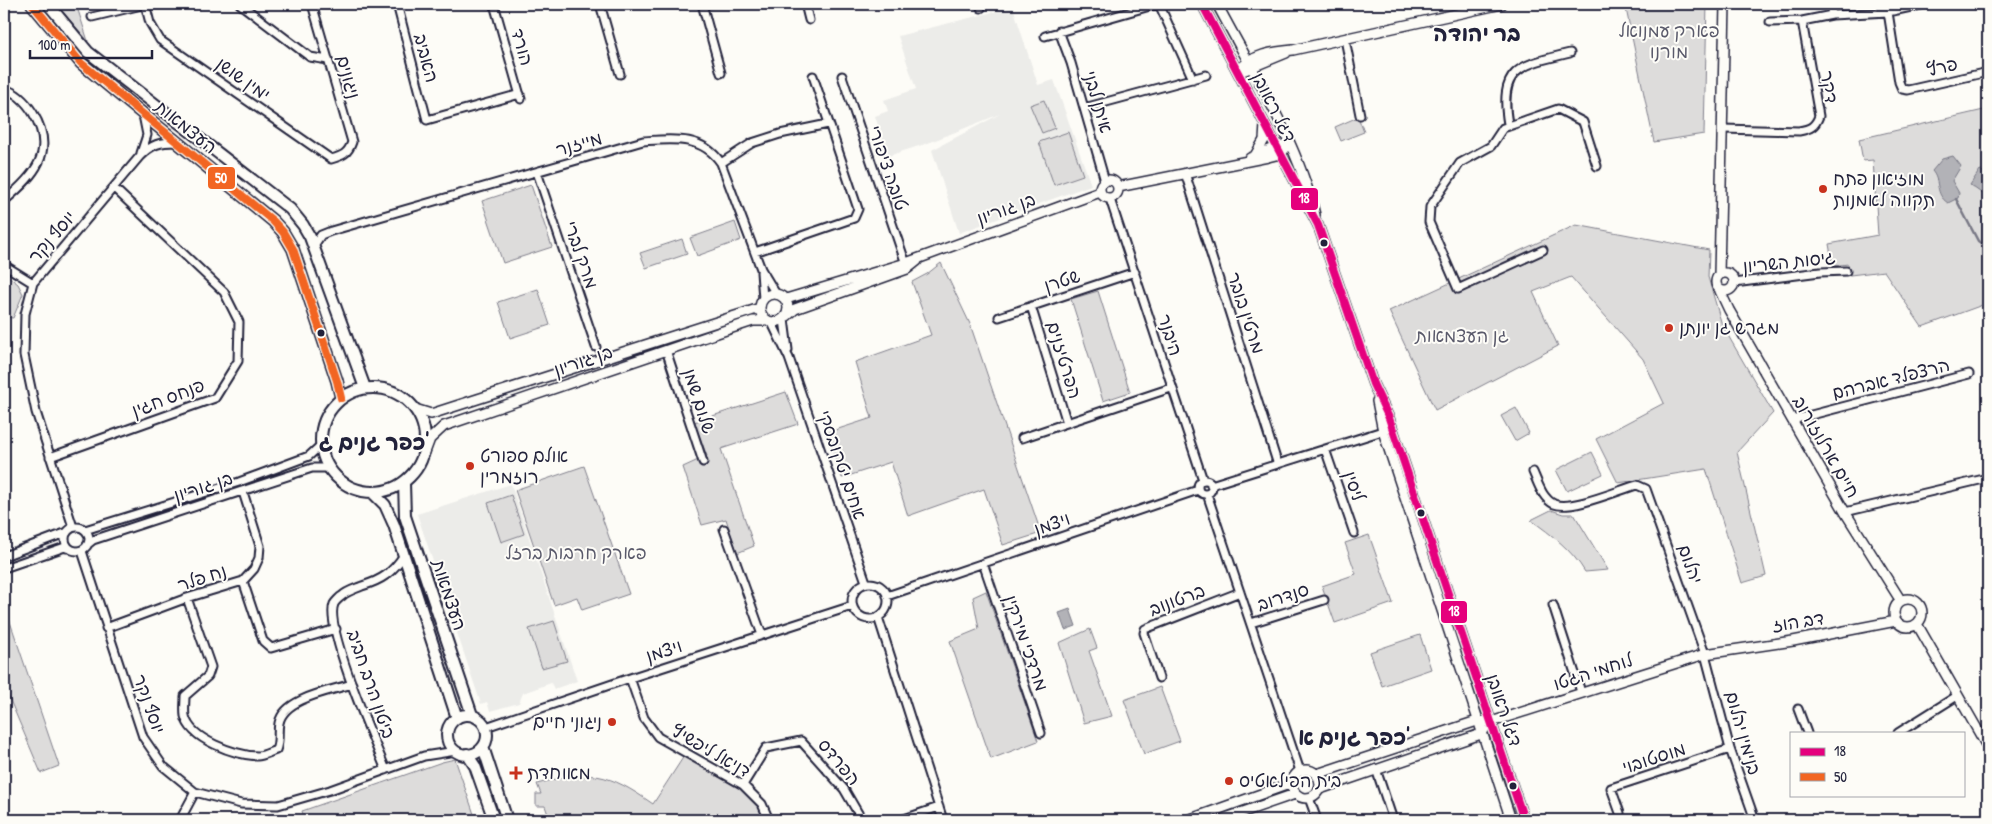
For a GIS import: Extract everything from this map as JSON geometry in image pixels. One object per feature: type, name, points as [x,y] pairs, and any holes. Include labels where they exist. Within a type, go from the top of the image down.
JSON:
[{"type":"main road","name":"העצמאות","points":[[32,4],[81,63],[246,197],[283,232],[293,249],[341,398]]},
{"type":"main road","name":"העצמאות","points":[[48,4],[88,52],[170,118],[290,209],[306,229],[364,388]]},
{"type":"main road","points":[[364,388],[379,388],[393,391],[405,398],[415,408],[422,423],[426,439],[424,455],[416,471],[404,483],[389,490],[373,493],[356,490],[341,481],[329,468],[321,445],[322,427],[329,411],[341,398],[364,388]]},
{"type":"main road","name":"העצמאות","points":[[404,483],[405,516],[472,715]]},
{"type":"main road","name":"העצמאות","points":[[373,493],[385,504],[404,555],[457,718]]},
{"type":"main road","points":[[462,753],[478,751],[483,747],[487,738],[486,727],[472,715],[457,718],[448,732],[450,743],[475,766],[494,820]]},
{"type":"main road","points":[[483,747],[507,820]]},
{"type":"street","points":[[92,17],[146,4]]},
{"type":"street","name":"ימין שושן","points":[[146,4],[150,23],[160,40],[331,159],[343,156]]},
{"type":"street","points":[[240,4],[310,57],[328,60]]},
{"type":"street","name":"ניגונים","points":[[312,4],[352,142],[349,151],[343,156]]},
{"type":"street","name":"האביב","points":[[396,4],[427,120],[520,96]]},
{"type":"street","name":"הורד","points":[[494,4],[520,96]]},
{"type":"street","points":[[600,4],[620,74]]},
{"type":"street","points":[[702,4],[721,74]]},
{"type":"street","points":[[805,4],[810,20]]},
{"type":"street","points":[[1045,36],[1158,4],[1193,79]]},
{"type":"street","name":"דגל ראובן","points":[[1202,4],[1318,225]]},
{"type":"street","name":"דגל ראובן","points":[[1217,4],[1290,144],[1303,173],[1318,225],[1374,384],[1481,734],[1510,820]]},
{"type":"street","points":[[1238,70],[1269,52],[1293,50],[1502,4]]},
{"type":"street","points":[[1723,274],[1720,255],[1725,4]]},
{"type":"street","points":[[1830,4],[1832,15]]},
{"type":"street","points":[[1770,22],[1802,21],[1832,15],[1888,12],[1925,4]]},
{"type":"street","name":"פרץ","points":[[1888,12],[1899,82],[1902,89],[1908,90],[1988,72]]},
{"type":"street","name":"דקר","points":[[1723,129],[1799,131],[1809,129],[1816,124],[1819,116],[1802,21]]},
{"type":"street","name":"איתן לבני","points":[[1060,31],[1105,181]]},
{"type":"street","points":[[1345,39],[1360,115]]},
{"type":"street","points":[[1508,124],[1505,104],[1507,84],[1517,70],[1528,63],[1570,53]]},
{"type":"street","points":[[1084,108],[1206,75]]},
{"type":"street","points":[[755,252],[854,218],[858,209],[813,76]]},
{"type":"street","name":"טובה ציפורי","points":[[842,76],[906,266]]},
{"type":"street","points":[[4,88],[26,102],[41,126],[45,144],[40,162],[27,182],[4,201]]},
{"type":"street","points":[[1543,250],[1458,289],[1429,222],[1430,207],[1460,163],[1491,146],[1497,135],[1508,124],[1558,109],[1583,122],[1597,166]]},
{"type":"street","name":"יוסף נקר","points":[[140,156],[147,135],[147,125],[142,113]]},
{"type":"street","points":[[721,163],[752,143],[780,134],[828,124]]},
{"type":"street","points":[[1256,154],[1264,140],[1265,124]]},
{"type":"street","name":"מייזנר","points":[[313,247],[321,235],[331,232],[643,141],[677,139],[693,141],[716,156],[721,163],[761,269],[776,294]]},
{"type":"street","name":"יוסף נקר","points":[[73,527],[36,412],[24,355],[25,314],[33,283],[140,156],[151,146],[159,142],[178,142]]},
{"type":"street","points":[[1118,187],[1242,162],[1290,144]]},
{"type":"street","points":[[1242,162],[1256,154],[1278,150]]},
{"type":"street","name":"מרק לברי","points":[[537,172],[596,347]]},
{"type":"street","name":"מרטין בובר","points":[[1185,173],[1278,462]]},
{"type":"street","points":[[1111,180],[1118,187],[1116,196],[1110,199],[1104,197],[1100,192],[1101,186],[1105,181],[1111,180]]},
{"type":"street","name":"פנחס חגין","points":[[50,457],[215,398],[238,361],[239,322],[224,292],[114,188]]},
{"type":"street","name":"בן גוריון","points":[[785,317],[795,310],[906,266],[923,256],[1100,192]]},
{"type":"street","name":"היבנר","points":[[1110,199],[1203,480]]},
{"type":"street","name":"מייזנר","points":[[306,229],[331,232]]},
{"type":"street","points":[[4,266],[33,283]]},
{"type":"street","name":"בן גוריון","points":[[786,299],[906,266]]},
{"type":"street","name":"מייזנר","points":[[761,269],[761,303]]},
{"type":"street","name":"גיסות השריון","points":[[1728,288],[1820,272],[1846,271]]},
{"type":"street","name":"שטרן","points":[[999,317],[1135,272]]},
{"type":"street","points":[[1723,274],[1731,275],[1728,288],[1715,283],[1723,274]]},
{"type":"street","name":"חיים ארלוזורוב","points":[[1728,288],[1728,307],[1845,512],[1901,601]]},
{"type":"street","points":[[776,294],[786,299],[788,306],[785,317],[770,322],[762,315],[761,303],[769,295],[776,294]]},
{"type":"street","name":"בן גוריון","points":[[415,408],[431,414],[761,303]]},
{"type":"street","name":"הפרטיזנים","points":[[1031,306],[1067,423]]},
{"type":"street","name":"אחים יטקובסקי","points":[[785,317],[789,358]]},
{"type":"street","name":"בן גוריון","points":[[424,455],[430,439],[444,426],[753,322],[770,322]]},
{"type":"street","name":"אחים יטקובסקי","points":[[770,322],[789,358],[866,582]]},
{"type":"street","name":"שלום שמן","points":[[666,350],[703,462]]},
{"type":"street","name":"הרצפלד אברהם","points":[[1792,420],[1969,374]]},
{"type":"street","name":"הפרטיזנים","points":[[1022,438],[1171,388]]},
{"type":"street","points":[[1211,485],[1278,462],[1388,429]]},
{"type":"street","name":"דגל ראובן","points":[[1388,429],[1524,820]]},
{"type":"street","name":"בן גוריון","points":[[85,530],[239,482],[309,456],[321,445]]},
{"type":"street","name":"ליסין","points":[[1325,449],[1354,533]]},
{"type":"street","name":"בן גוריון","points":[[88,544],[93,540],[312,468],[329,468]]},
{"type":"street","name":"יהלום","points":[[1532,472],[1544,495],[1554,504],[1567,506],[1637,485],[1642,486],[1648,494],[1705,654]]},
{"type":"street","points":[[1845,512],[1988,478]]},
{"type":"street","points":[[1203,480],[1211,485],[1211,490],[1206,494],[1201,494],[1198,490],[1199,483],[1203,480]]},
{"type":"street","name":"ויצמן","points":[[887,596],[1198,490]]},
{"type":"street","name":"נח פלר","points":[[106,628],[187,598],[243,581],[254,569],[259,558],[260,546],[243,492]]},
{"type":"street","points":[[1206,494],[1252,624],[1300,771]]},
{"type":"street","points":[[4,556],[66,533],[73,527],[80,527],[85,530],[89,537],[88,544],[82,551],[74,552],[65,546],[4,568]]},
{"type":"street","points":[[724,529],[762,635]]},
{"type":"street","points":[[66,533],[64,541],[68,548]]},
{"type":"street","name":"יוסף נקר","points":[[82,551],[143,738],[163,766],[195,792],[241,804],[278,805],[299,800],[424,756],[462,753]]},
{"type":"street","name":"ביטון הרב חביב","points":[[386,770],[352,684],[336,629],[334,604],[342,596],[386,576],[394,570],[404,555]]},
{"type":"street","name":"מרדכי מירקין","points":[[983,563],[1041,733]]},
{"type":"street","points":[[243,581],[263,641],[268,647],[271,648],[336,629]]},
{"type":"street","points":[[866,582],[880,586],[887,596],[887,605],[878,617],[866,619],[860,616],[852,606],[853,592],[866,582]]},
{"type":"street","name":"ברטונוב","points":[[1159,678],[1144,633],[1145,629],[1240,592]]},
{"type":"street","points":[[187,598],[211,667],[208,676],[185,696],[185,717],[196,732],[217,747],[242,754],[259,756],[276,750],[280,741],[279,724],[285,710],[298,702],[352,684]]},
{"type":"street","points":[[1911,599],[1919,604],[1922,616],[1917,624],[1904,626],[1896,621],[1895,608],[1901,601],[1911,599]]},
{"type":"street","name":"סנדרוב","points":[[1252,624],[1324,600]]},
{"type":"street","points":[[1553,605],[1581,692]]},
{"type":"street","name":"ויצמן","points":[[486,727],[852,606]]},
{"type":"street","points":[[878,617],[943,820]]},
{"type":"street","name":"דב הוז","points":[[1705,654],[1793,641],[1896,621]]},
{"type":"street","points":[[1917,624],[1988,748]]},
{"type":"street","name":"לוחמי הגטו","points":[[1316,774],[1477,721],[1491,722],[1705,654]]},
{"type":"street","name":"בנימין יהלום","points":[[1705,654],[1730,749],[1755,820]]},
{"type":"street","name":"דניאל ליפשיץ","points":[[630,678],[644,718],[658,737],[743,785],[762,804],[769,820]]},
{"type":"street","points":[[1900,732],[1957,696]]},
{"type":"street","points":[[1798,709],[1807,732]]},
{"type":"street","points":[[1220,820],[1295,794],[1303,798],[1309,798],[1320,789],[1481,734],[1491,722]]},
{"type":"street","name":"הפרדס","points":[[743,785],[766,748],[801,741],[844,789],[862,820]]},
{"type":"street","name":"מוסטובוי","points":[[1620,813],[1612,788],[1730,749]]},
{"type":"street","points":[[1376,769],[1393,820]]},
{"type":"street","points":[[1295,794],[1292,783],[1295,774],[1300,771],[1307,770],[1316,774],[1320,783],[1320,789]]},
{"type":"street","points":[[1188,820],[1292,783]]},
{"type":"street","points":[[180,820],[195,792]]},
{"type":"street","points":[[1309,798],[1317,820]]},
{"type":"street","points":[[901,820],[939,808]]},
{"type":"shaded area","points":[[1013,7],[1038,85],[1054,80],[1091,185],[959,233],[932,150],[1000,114],[928,143],[888,156],[875,116],[888,111],[884,100],[916,89],[898,36]]},
{"type":"shaded area","points":[[1953,156],[1961,166],[1952,181],[1959,193],[1958,198],[1948,203],[1939,192],[1935,175],[1932,171],[1942,159]]},
{"type":"shaded area","points":[[1980,170],[1988,175],[1987,197],[1970,185]]},
{"type":"shaded area","points":[[511,484],[577,681],[554,689],[551,683],[523,693],[519,703],[490,711],[487,702],[481,704],[417,514]]},
{"type":"shaded area","points":[[1070,609],[1076,626],[1065,630],[1059,613]]},
{"type":"green space","points":[[56,4],[76,4],[88,41]]},
{"type":"green space","name":"פארק עמנואל מורנו","points":[[1625,4],[1707,4],[1704,134],[1654,142]]},
{"type":"green space","points":[[1044,100],[1055,128],[1042,133],[1030,105]]},
{"type":"green space","points":[[1988,109],[1988,303],[1922,327],[1884,271],[1850,275],[1848,264],[1833,266],[1829,244],[1878,235],[1873,160],[1863,161],[1859,139]]},
{"type":"green space","points":[[1358,117],[1364,132],[1341,141],[1335,127]]},
{"type":"green space","points":[[1068,132],[1083,175],[1054,185],[1039,142]]},
{"type":"green space","points":[[531,185],[552,247],[503,263],[482,201]]},
{"type":"green space","points":[[735,222],[741,240],[697,256],[690,238]]},
{"type":"green space","name":"גן העצמאות","points":[[1576,225],[1709,250],[1708,277],[1722,325],[1773,413],[1737,452],[1766,576],[1742,583],[1706,469],[1618,483],[1596,439],[1664,403],[1643,359],[1571,277],[1533,292],[1558,346],[1435,410],[1389,311]]},
{"type":"green space","points":[[682,239],[687,254],[646,268],[640,253]]},
{"type":"green space","points":[[941,263],[970,324],[1041,533],[1003,545],[984,489],[908,516],[891,462],[842,478],[826,433],[872,418],[855,362],[931,335],[912,282],[927,274]]},
{"type":"green space","points":[[4,273],[18,284],[23,294],[13,318],[4,317]]},
{"type":"green space","points":[[538,289],[550,325],[510,338],[498,302]]},
{"type":"green space","points":[[1098,291],[1130,392],[1103,401],[1071,299]]},
{"type":"green space","points":[[786,392],[798,424],[721,449],[754,546],[737,553],[726,519],[702,525],[683,467],[707,456],[694,422]]},
{"type":"green space","points":[[1516,408],[1529,433],[1515,441],[1501,416]]},
{"type":"green space","points":[[1592,452],[1603,474],[1567,491],[1556,470]]},
{"type":"green space","name":"פארק חרבות ברזל","points":[[584,466],[629,594],[582,610],[577,597],[554,605],[515,490]]},
{"type":"green space","points":[[511,495],[524,534],[501,542],[488,503]]},
{"type":"green space","points":[[1551,510],[1563,514],[1574,514],[1608,570],[1585,572],[1568,550],[1531,520]]},
{"type":"green space","points":[[1369,535],[1393,603],[1335,623],[1322,586],[1356,574],[1345,543]]},
{"type":"green space","points":[[986,591],[1038,741],[991,759],[950,641],[979,629],[973,597]]},
{"type":"green space","points":[[4,604],[59,766],[41,773],[4,686]]},
{"type":"green space","points":[[554,621],[567,661],[542,668],[529,629]]},
{"type":"green space","points":[[1090,629],[1097,648],[1089,651],[1112,716],[1084,723],[1059,643]]},
{"type":"green space","points":[[1420,635],[1431,669],[1382,686],[1370,652]]},
{"type":"green space","points":[[1160,687],[1180,741],[1144,754],[1124,700]]},
{"type":"green space","points":[[686,753],[754,794],[769,820],[550,820],[545,806],[536,806],[536,794],[541,794],[537,784],[571,776],[585,775],[598,776],[623,785],[653,804]]},
{"type":"green space","points":[[455,759],[476,820],[305,820],[302,811]]},
{"type":"waterway","points":[[1956,199],[1978,241],[1988,248]]},
{"type":"transit line","name":"50","points":[[32,4],[81,63],[273,221],[283,232],[293,249],[341,398]]},
{"type":"transit line","name":"18","points":[[1202,4],[1318,225],[1373,384],[1389,418],[1524,820]]},
{"type":"place","name":"מוזיאון פתח תקווה לאמנות","points":[[1823,189]]},
{"type":"place","name":"מגרש גן יונתן","points":[[1669,328]]},
{"type":"place","name":"אולם ספורט רוזמרין","points":[[470,466]]},
{"type":"place","name":"ניגוני חיים","points":[[612,722]]},
{"type":"place","name":"מאוחדת","points":[[516,773]]},
{"type":"place","name":"בית הפילאטיס","points":[[1229,781]]},
{"type":"district","name":"בר יהודה","points":[[1477,33]]},
{"type":"district","name":"כפר גנים ג'","points":[[374,442]]},
{"type":"district","name":"כפר גנים א'","points":[[1354,737]]}]
